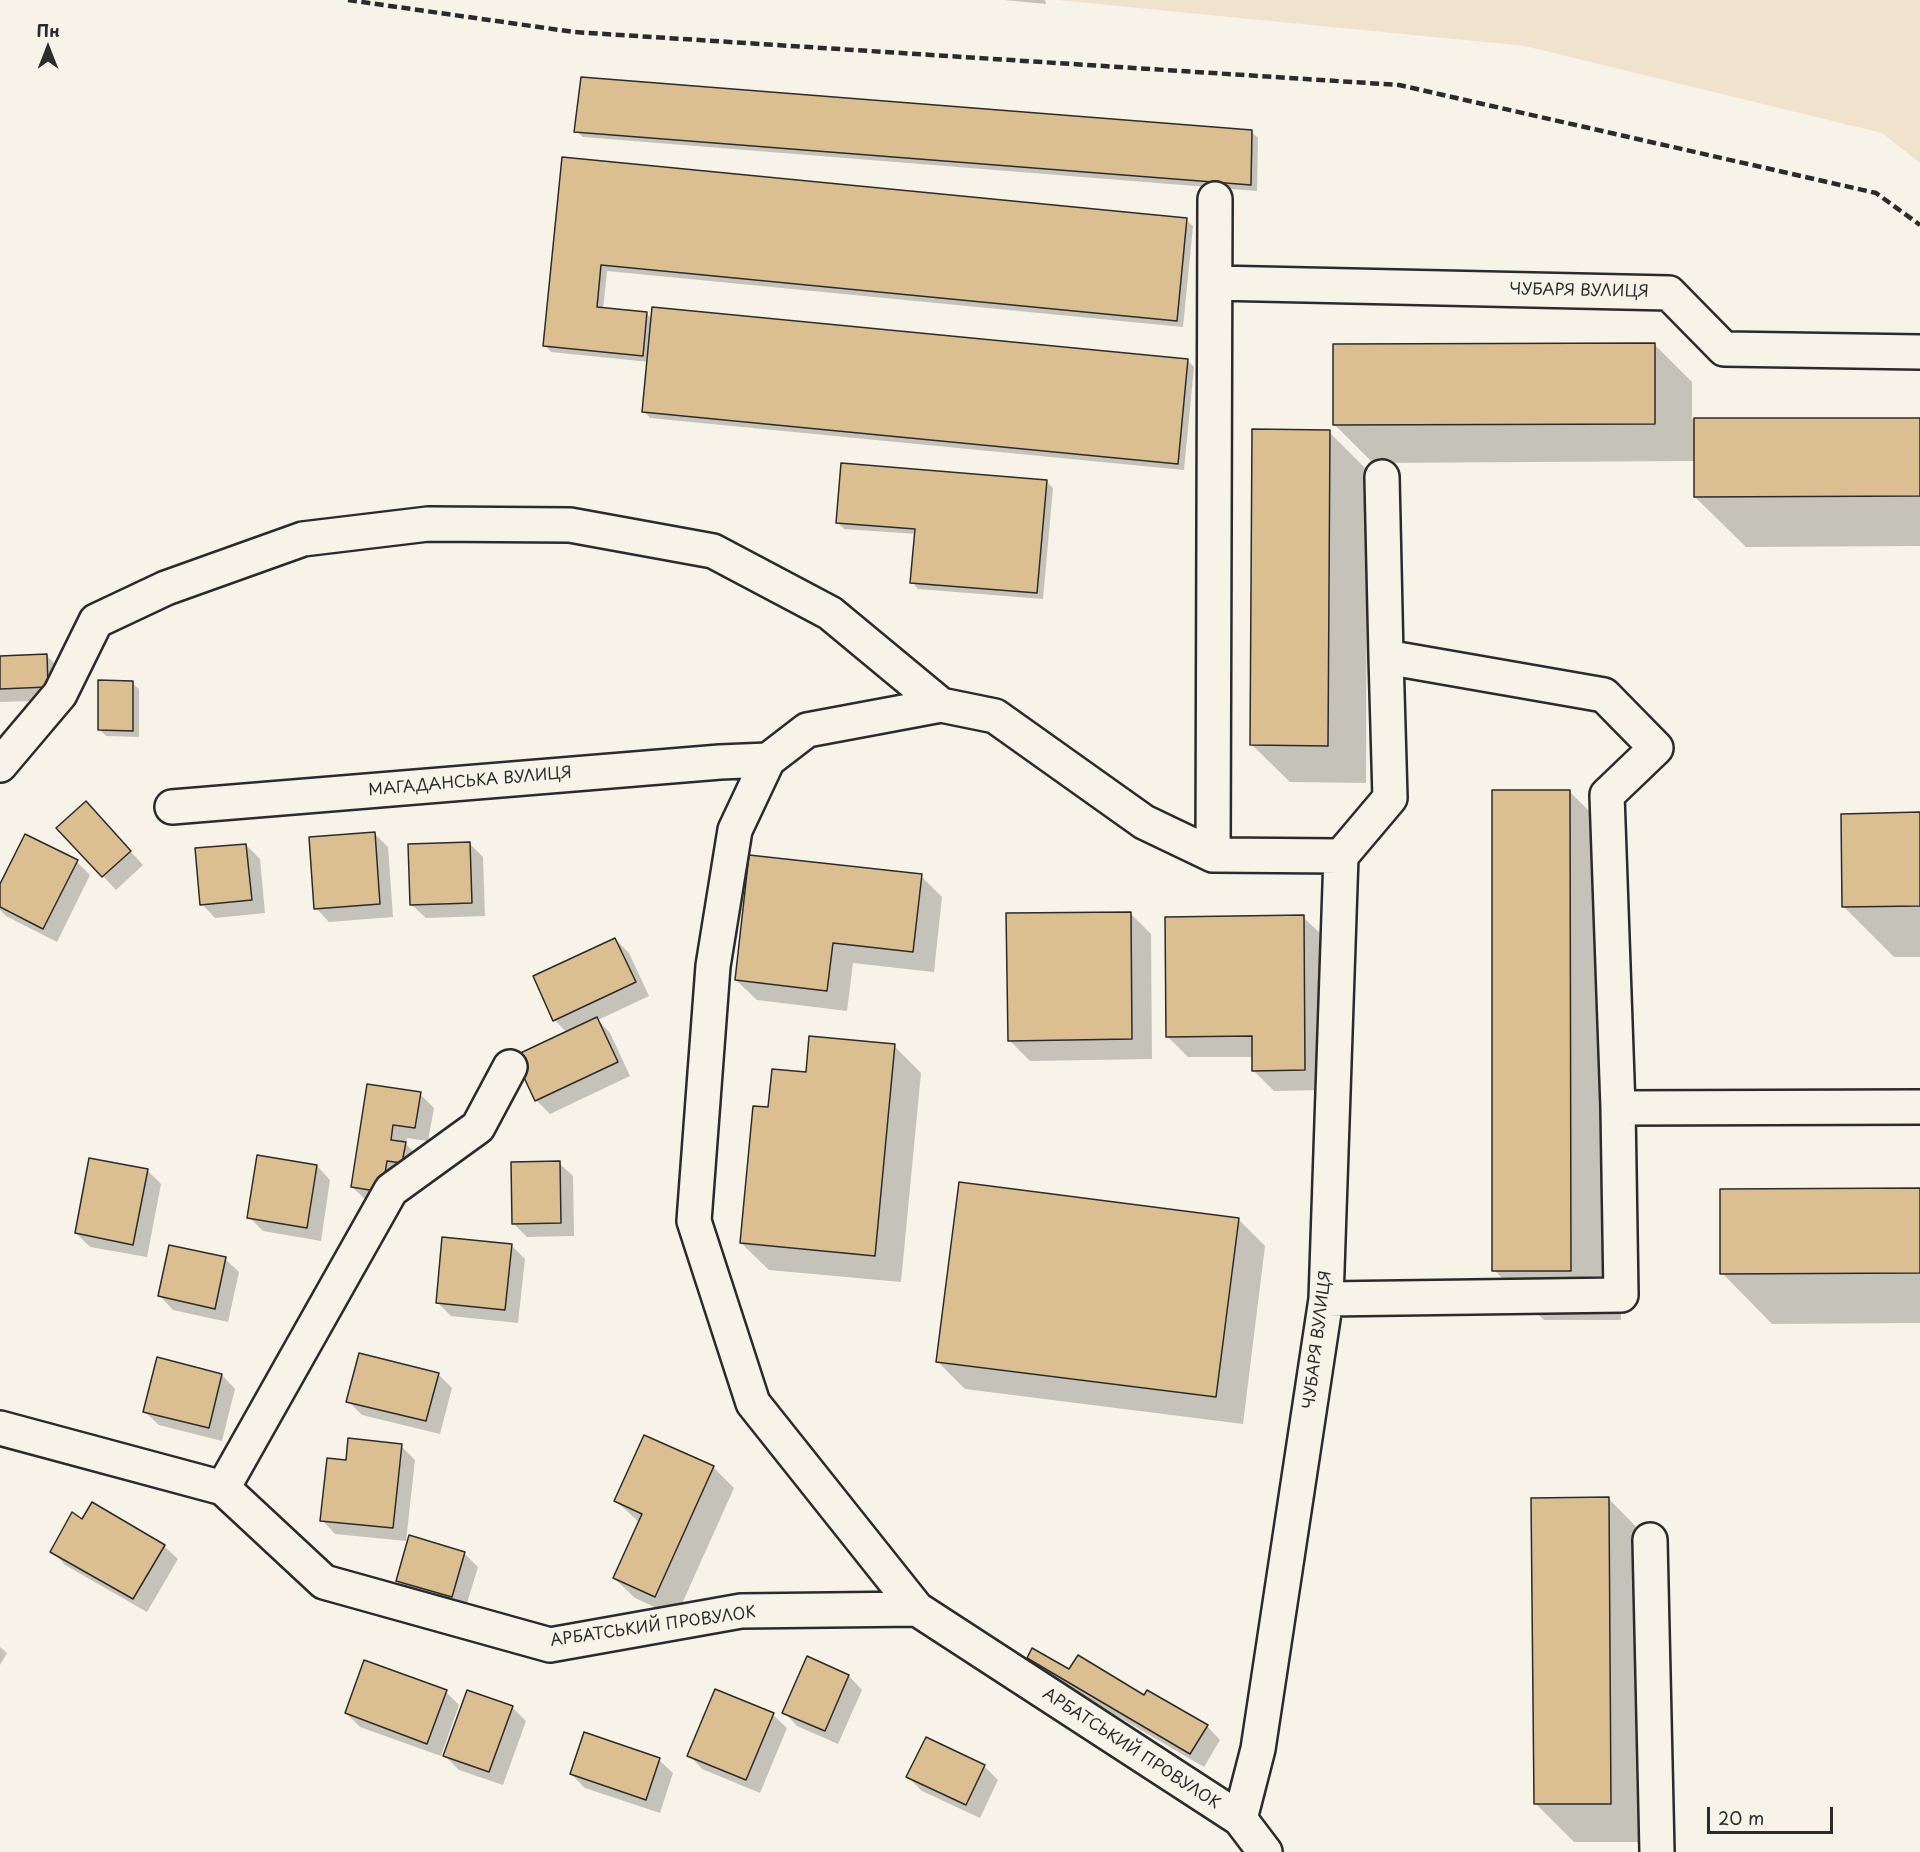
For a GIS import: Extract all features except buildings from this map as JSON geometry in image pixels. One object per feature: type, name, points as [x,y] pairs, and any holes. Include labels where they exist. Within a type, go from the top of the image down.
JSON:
[{"type":"street","points":[[1213,855],[1215,199]]},
{"type":"street","name":"ЧУБАРЯ ВУЛИЦЯ","points":[[1215,283],[1669,293],[1724,349],[1920,352]]},
{"type":"street","points":[[917,1609],[753,1403],[694,1221],[713,966],[735,830],[768,760],[807,730],[941,705],[995,716],[1144,822],[1213,855],[1341,856],[1390,798],[1382,477]]},
{"type":"street","points":[[0,765],[60,694],[96,621],[166,588],[303,539],[428,524],[570,525],[713,551],[830,613],[941,705]]},
{"type":"street","points":[[1326,1299],[1621,1295],[1607,795],[1656,748],[1604,695],[1386,657]]},
{"type":"street","name":"МАГАДАНСЬКА ВУЛИЦЯ","points":[[172,807],[768,760]]},
{"type":"street","name":"ЧУБАРЯ ВУЛИЦЯ","points":[[1240,1819],[1258,1749],[1326,1299],[1341,856]]},
{"type":"street","points":[[223,1488],[391,1190],[478,1127],[510,1066]]},
{"type":"street","points":[[1617,1108],[1920,1107]]},
{"type":"street","name":"АРБАТСЬКИЙ ПРОВУЛОК","points":[[0,1428],[223,1488],[324,1582],[550,1646],[741,1611],[917,1609],[1240,1819],[1265,1852]]},
{"type":"street","points":[[1650,1540],[1657,1852]]},
{"type":"shaded area","points":[[1057,0],[1920,0],[1920,163],[1882,133],[1525,46]]},
{"type":"railway","points":[[348,0],[574,32],[1399,85],[1876,193],[1920,225]]}]
